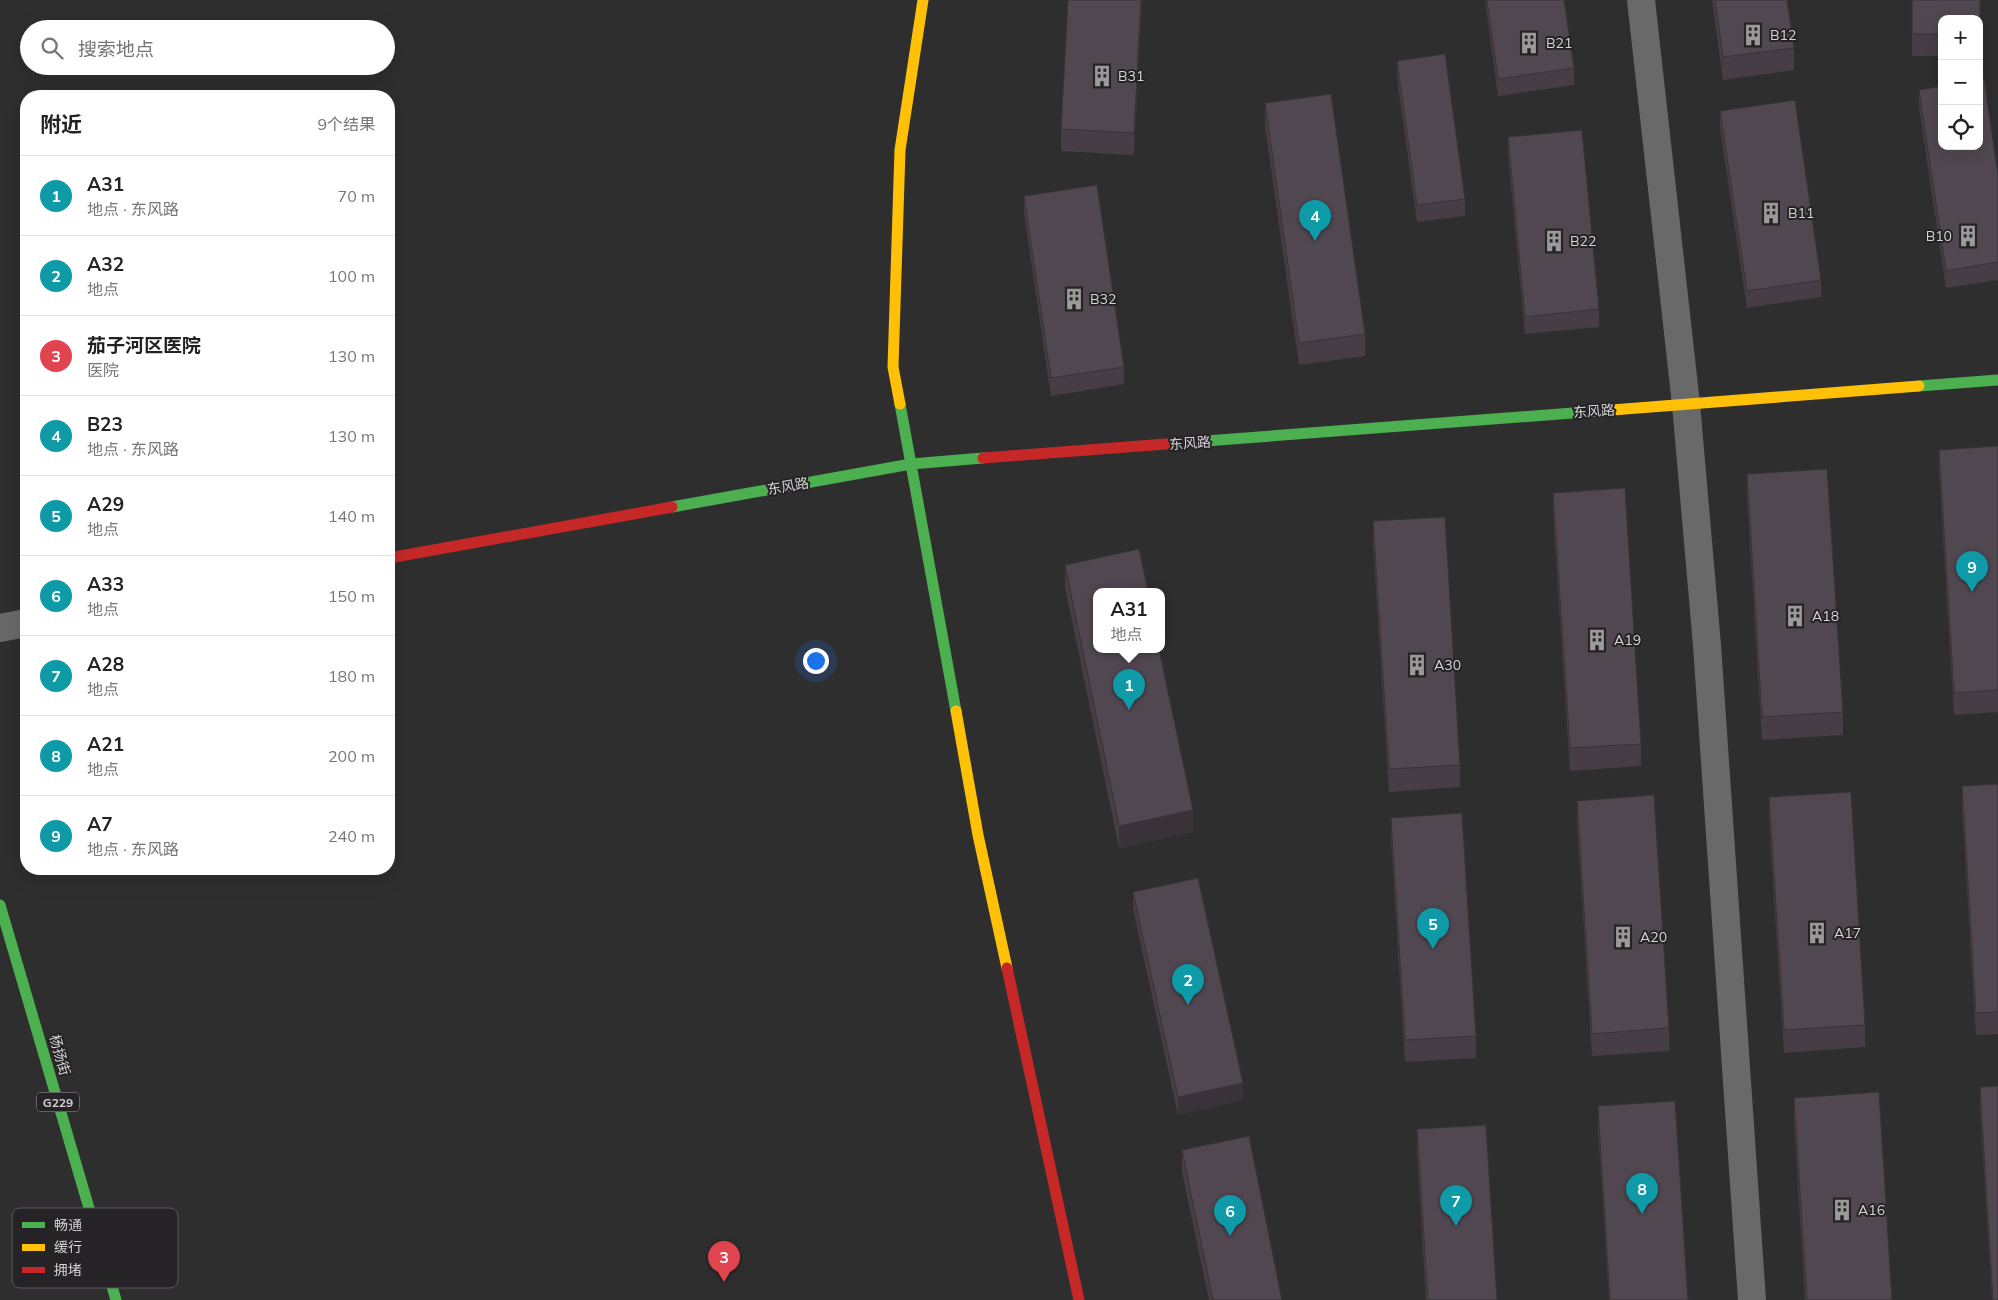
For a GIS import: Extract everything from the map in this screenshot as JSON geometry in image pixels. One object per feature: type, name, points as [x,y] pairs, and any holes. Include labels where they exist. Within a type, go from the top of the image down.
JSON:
[{"type":"main road","points":[[923,0],[900,150],[892,367],[978,835],[1079,1300]]},
{"type":"main road","name":"东风路","points":[[395,557],[910,464],[1998,380]]},
{"type":"main road","name":"杨扬街","points":[[0,905],[89,1208]]},
{"type":"main road","name":"杨扬街","points":[[112,1288],[116,1300]]},
{"type":"street","points":[[1641,0],[1686,404],[1707,645],[1752,1300]]},
{"type":"street","points":[[0,628],[20,624]]},
{"type":"building","name":"B31","points":[[1068,0],[1141,0],[1134,133],[1061,129]]},
{"type":"building","name":"B21","points":[[1487,0],[1564,0],[1574,68],[1498,79]]},
{"type":"building","name":"B12","points":[[1715,0],[1787,0],[1794,48],[1723,57]]},
{"type":"building","points":[[1912,0],[1980,0],[1980,15],[1938,15],[1938,34],[1912,34]]},
{"type":"building","points":[[1445,54],[1465,199],[1417,205],[1397,61]]},
{"type":"building","name":"B10","points":[[1983,79],[1998,174],[1998,262],[1946,271],[1919,90],[1938,87],[1938,150],[1983,150]]},
{"type":"building","points":[[1331,94],[1365,334],[1299,343],[1265,103]]},
{"type":"building","name":"B11","points":[[1795,100],[1821,280],[1747,291],[1720,111]]},
{"type":"building","name":"B22","points":[[1582,130],[1599,309],[1525,317],[1508,137]]},
{"type":"building","name":"B32","points":[[1097,185],[1124,367],[1051,378],[1024,196]]},
{"type":"building","points":[[1998,446],[1998,690],[1954,693],[1939,450]]},
{"type":"building","name":"A18","points":[[1827,469],[1843,712],[1762,717],[1747,474]]},
{"type":"building","name":"A19","points":[[1625,488],[1641,744],[1570,748],[1553,493]]},
{"type":"building","name":"A30","points":[[1445,517],[1460,765],[1389,769],[1373,521]]},
{"type":"building","points":[[1139,549],[1147,588],[1093,588],[1093,653],[1160,653],[1193,810],[1119,826],[1065,565]]},
{"type":"building","points":[[1998,784],[1998,1012],[1976,1013],[1962,786]]},
{"type":"building","name":"A17","points":[[1851,792],[1865,1025],[1784,1030],[1769,797]]},
{"type":"building","name":"A20","points":[[1654,795],[1669,1028],[1592,1034],[1577,801]]},
{"type":"building","points":[[1462,813],[1476,1036],[1405,1040],[1391,818]]},
{"type":"building","points":[[1198,878],[1243,1083],[1178,1097],[1133,892]]},
{"type":"building","points":[[1998,1086],[1998,1300],[1993,1300],[1980,1087]]},
{"type":"building","name":"A16","points":[[1879,1092],[1892,1300],[1807,1300],[1794,1098]]},
{"type":"building","points":[[1675,1101],[1688,1300],[1610,1300],[1598,1106]]},
{"type":"building","points":[[1486,1125],[1497,1300],[1428,1300],[1417,1129]]},
{"type":"building","points":[[1249,1136],[1282,1300],[1213,1300],[1182,1150]]},
{"type":"traffic: fast","points":[[1919,386],[1998,380]]},
{"type":"traffic: fast","points":[[900,404],[956,711]]},
{"type":"traffic: fast","points":[[1179,443],[1612,410]]},
{"type":"traffic: fast","points":[[672,507],[911,464],[983,458]]},
{"type":"traffic: fast","points":[[0,905],[89,1208]]},
{"type":"traffic: fast","points":[[112,1288],[116,1300]]},
{"type":"traffic: slow","points":[[900,404],[893,367],[900,150],[923,0]]},
{"type":"traffic: slow","points":[[1612,410],[1919,386]]},
{"type":"traffic: slow","points":[[956,711],[978,835],[1007,968]]},
{"type":"traffic: jam","points":[[983,458],[1179,443]]},
{"type":"traffic: jam","points":[[395,557],[672,507]]},
{"type":"traffic: jam","points":[[1007,968],[1079,1300]]},
{"type":"place","name":"B12","points":[[1753,35]]},
{"type":"place","name":"B21","points":[[1529,43]]},
{"type":"place","name":"B31","points":[[1102,76]]},
{"type":"place","name":"B11","points":[[1771,213]]},
{"type":"place","name":"B10","points":[[1968,236]]},
{"type":"place","name":"B23","points":[[1315,241]]},
{"type":"place","name":"B22","points":[[1554,241]]},
{"type":"place","name":"B32","points":[[1074,299]]},
{"type":"place","name":"A7","points":[[1972,592]]},
{"type":"place","name":"A18","points":[[1795,616]]},
{"type":"place","name":"A19","points":[[1597,640]]},
{"type":"place","name":"A30","points":[[1417,665]]},
{"type":"place","name":"A31","points":[[1129,710]]},
{"type":"place","name":"A17","points":[[1817,933]]},
{"type":"place","name":"A20","points":[[1623,937]]},
{"type":"place","name":"A29","points":[[1433,949]]},
{"type":"place","name":"A32","points":[[1188,1005]]},
{"type":"place","name":"A16","points":[[1842,1210]]},
{"type":"place","name":"A21","points":[[1642,1214]]},
{"type":"place","name":"A28","points":[[1456,1226]]},
{"type":"place","name":"A33","points":[[1230,1236]]},
{"type":"place","name":"茄子河区医院","points":[[724,1282]]}]
